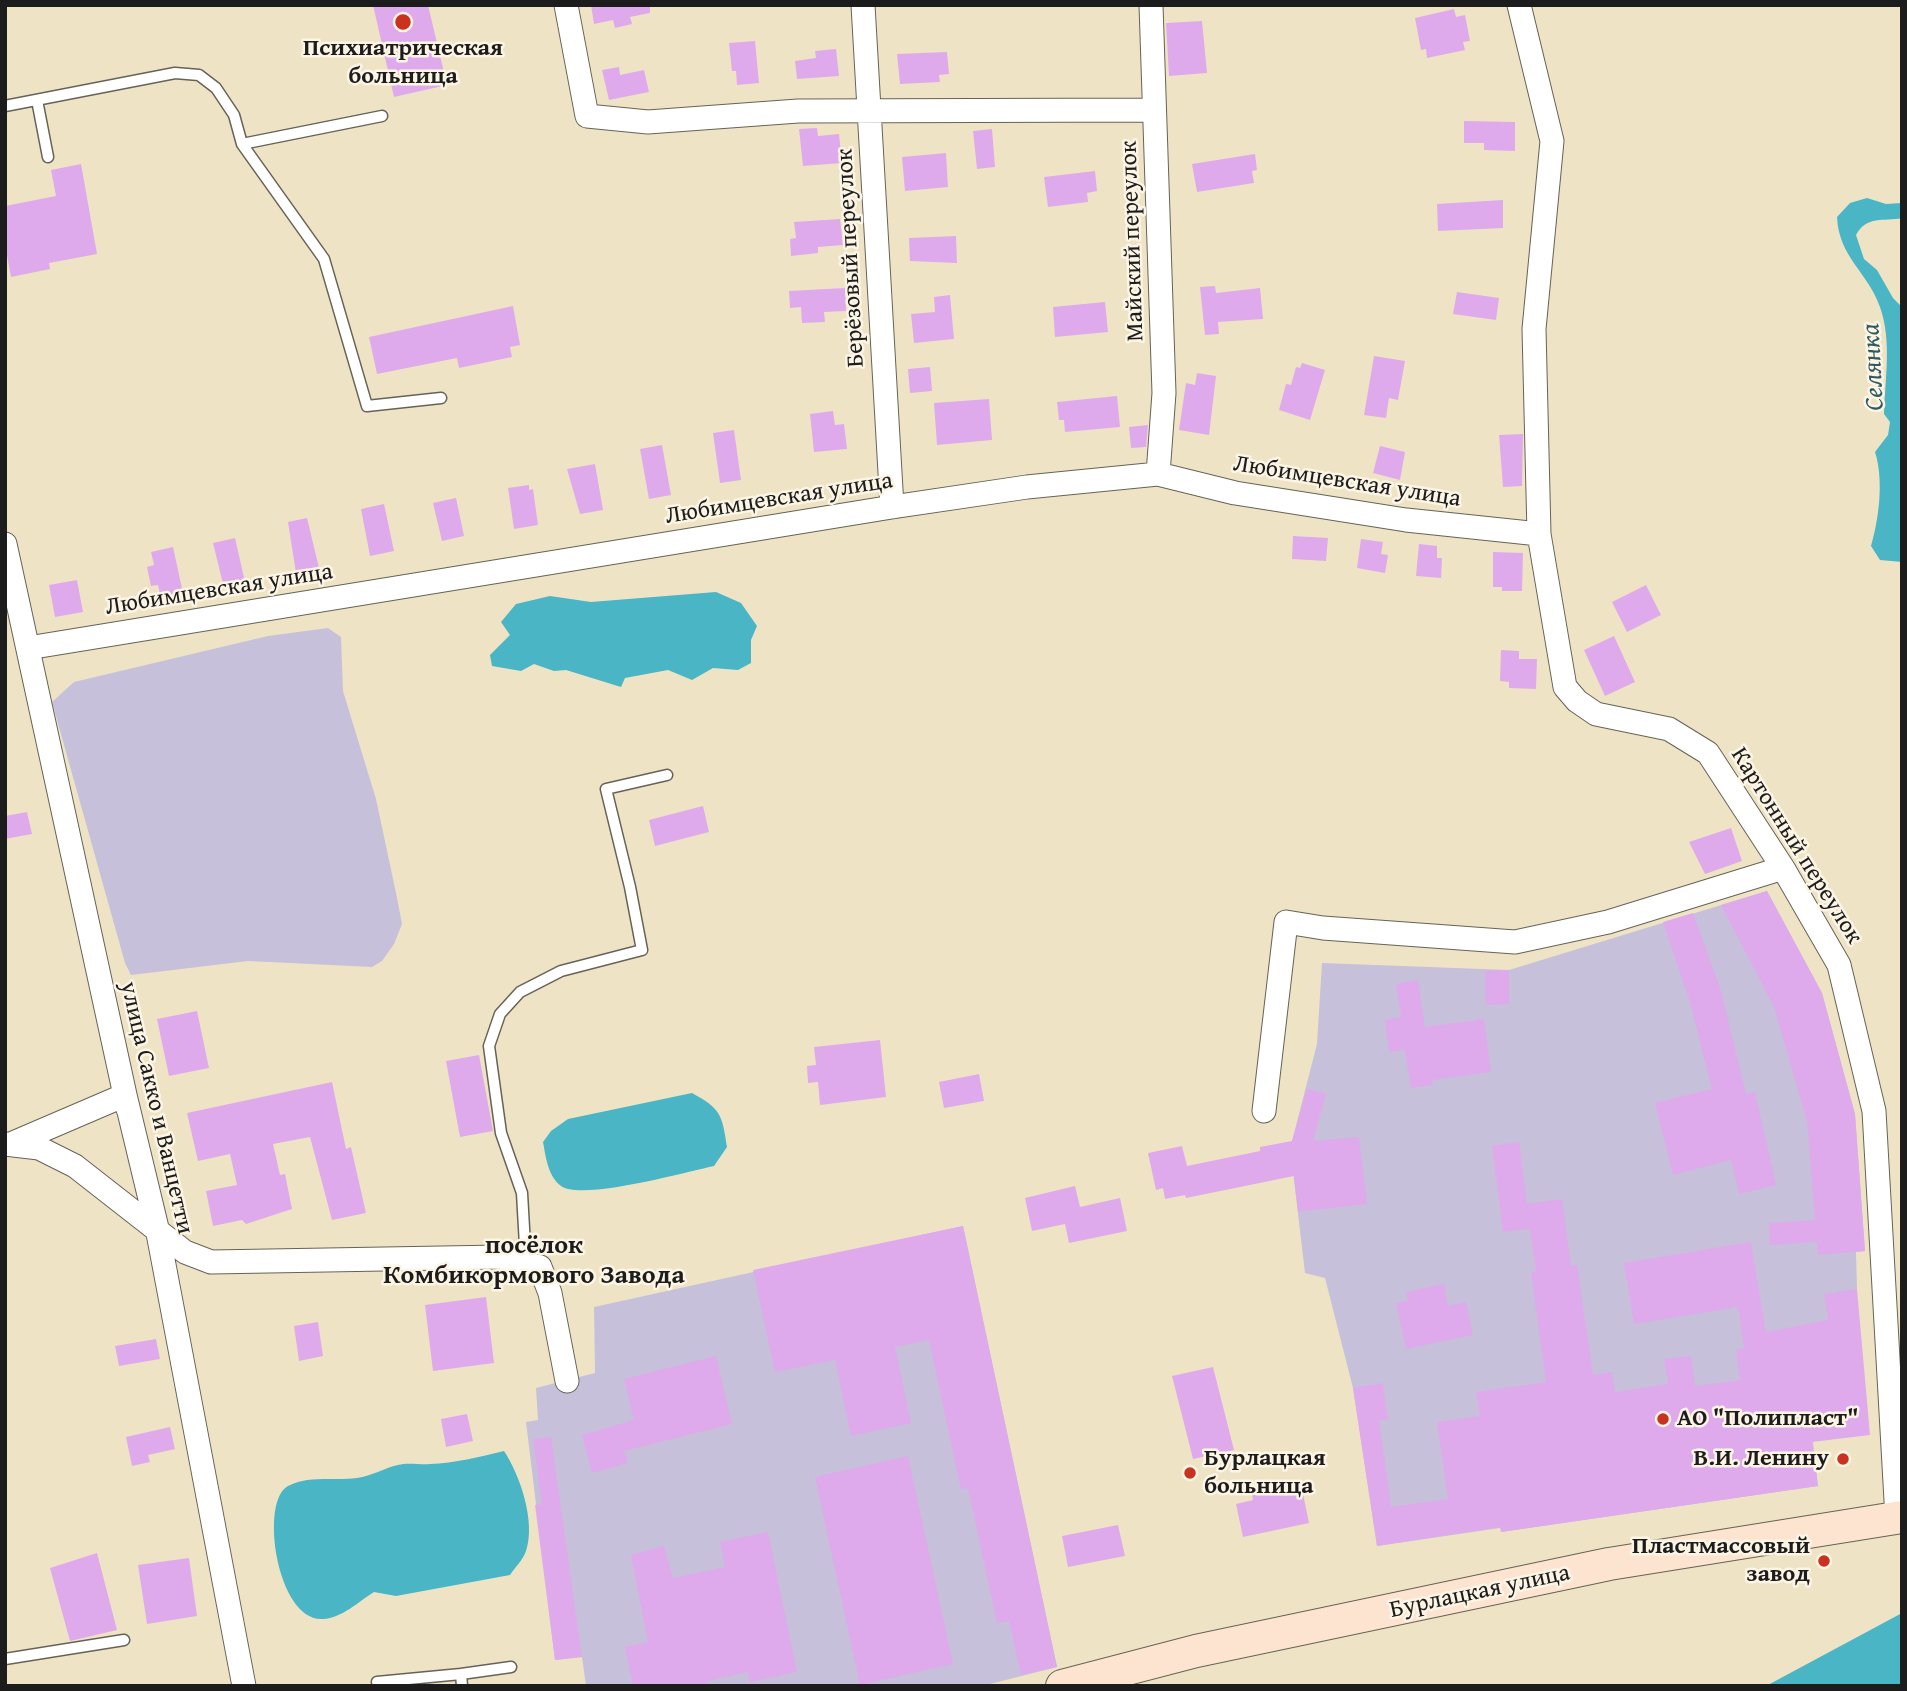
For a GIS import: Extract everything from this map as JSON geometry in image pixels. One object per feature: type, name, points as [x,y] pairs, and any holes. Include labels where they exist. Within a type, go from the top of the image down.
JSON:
[{"type":"main road","name":"Бурлацкая улица","points":[[1062,1686],[1196,1651],[1609,1564],[1899,1518]]},
{"type":"street","points":[[566,5],[587,116],[648,122],[798,111],[1154,110]]},
{"type":"street","name":"Берёзовый переулок","points":[[863,5],[892,507]]},
{"type":"street","name":"Майский переулок","points":[[1151,5],[1164,393],[1158,474]]},
{"type":"street","name":"Картонный переулок","points":[[1519,5],[1552,141],[1534,329],[1539,534],[1564,687],[1577,701],[1596,714],[1669,729],[1708,753],[1783,869],[1839,965],[1874,1111],[1899,1518]]},
{"type":"street","name":"Любимцевская улица","points":[[28,648],[892,507],[1027,487],[1158,474],[1235,493],[1406,520],[1539,534]]},
{"type":"street","name":"улица Сакко и Ванцетти","points":[[5,544],[125,1095],[157,1228],[244,1686]]},
{"type":"street","points":[[1264,1111],[1286,922],[1323,928],[1515,942],[1608,922],[1783,869]]},
{"type":"street","points":[[9,1144],[125,1095]]},
{"type":"street","points":[[9,1144],[39,1148],[75,1166],[185,1252],[211,1262],[500,1256],[540,1267],[550,1293],[567,1381]]},
{"type":"lane","points":[[5,106],[174,73],[199,75],[216,88],[234,115],[242,144],[324,260],[367,406],[441,398]]},
{"type":"lane","points":[[37,100],[48,157]]},
{"type":"lane","points":[[242,144],[382,116]]},
{"type":"lane","points":[[526,1263],[522,1193],[501,1133],[489,1046],[499,1014],[520,992],[561,971],[642,950],[606,789],[667,775]]},
{"type":"lane","points":[[5,1659],[124,1640]]},
{"type":"lane","points":[[377,1682],[461,1680],[511,1667]]},
{"type":"shaded area","points":[[328,628],[341,637],[343,691],[376,799],[396,893],[402,924],[394,944],[382,961],[372,967],[248,961],[131,975],[125,963],[52,702],[74,682],[268,636]]},
{"type":"shaded area","points":[[1767,891],[1822,993],[1855,1114],[1865,1251],[1856,1252],[1857,1289],[1813,1442],[1818,1486],[1501,1532],[1500,1528],[1377,1546],[1353,1388],[1325,1278],[1305,1273],[1292,1163],[1291,1145],[1317,1044],[1322,963],[1509,970]]},
{"type":"shaded area","points":[[963,1226],[1057,1667],[982,1686],[586,1686],[582,1657],[555,1660],[526,1422],[538,1420],[536,1388],[595,1373],[594,1307]]},
{"type":"water","points":[[1867,198],[1886,204],[1902,203],[1902,218],[1870,222],[1856,235],[1864,259],[1877,270],[1893,298],[1902,307],[1902,562],[1880,560],[1871,546],[1879,499],[1875,452],[1888,435],[1890,422],[1884,414],[1886,333],[1875,295],[1848,254],[1837,217],[1850,203]]},
{"type":"water","points":[[716,592],[741,603],[757,626],[751,640],[751,663],[738,670],[713,668],[692,680],[668,670],[625,678],[621,687],[566,670],[554,671],[534,664],[521,671],[492,666],[490,655],[510,635],[501,622],[516,604],[550,596],[591,602]]},
{"type":"water","points":[[692,1093],[714,1108],[724,1127],[727,1147],[714,1166],[635,1184],[590,1190],[572,1190],[561,1186],[553,1177],[543,1142],[551,1131],[568,1119]]},
{"type":"water","points":[[504,1451],[521,1486],[529,1527],[526,1551],[510,1575],[396,1596],[374,1592],[343,1613],[323,1619],[307,1615],[294,1602],[277,1559],[274,1535],[279,1496],[288,1486],[313,1479],[362,1477],[402,1464],[449,1462]]},
{"type":"water","points":[[1902,1613],[1902,1686],[1766,1686]]},
{"type":"building","points":[[373,5],[428,5],[447,85],[394,97]]},
{"type":"building","points":[[591,5],[650,5],[650,13],[630,17],[632,24],[615,28],[613,20],[594,24]]},
{"type":"building","points":[[1454,9],[1456,17],[1465,15],[1470,41],[1463,42],[1465,50],[1427,58],[1426,49],[1421,50],[1415,18]]},
{"type":"building","points":[[1202,21],[1207,73],[1169,76],[1166,23]]},
{"type":"building","points":[[755,41],[759,83],[737,85],[736,71],[732,71],[729,43]]},
{"type":"building","points":[[836,49],[839,76],[797,79],[795,61],[816,58],[815,51]]},
{"type":"building","points":[[947,52],[949,74],[939,75],[940,82],[900,84],[897,54]]},
{"type":"building","points":[[619,67],[620,75],[644,70],[649,92],[609,100],[602,70]]},
{"type":"building","points":[[1464,121],[1515,122],[1515,151],[1484,150],[1484,143],[1464,143]]},
{"type":"building","points":[[817,128],[818,136],[839,134],[842,163],[803,166],[799,129]]},
{"type":"building","points":[[992,129],[995,167],[977,169],[973,131]]},
{"type":"building","points":[[946,153],[948,187],[905,191],[902,157]]},
{"type":"building","points":[[1255,154],[1257,170],[1252,171],[1254,183],[1197,192],[1192,164]]},
{"type":"building","points":[[81,164],[97,254],[49,263],[50,269],[11,277],[5,245],[5,206],[56,196],[51,170]]},
{"type":"building","points":[[1095,171],[1097,191],[1087,193],[1088,202],[1048,207],[1044,177]]},
{"type":"building","points":[[1503,200],[1503,228],[1438,231],[1437,204]]},
{"type":"building","points":[[840,219],[843,245],[818,247],[818,253],[791,256],[790,239],[796,238],[794,222]]},
{"type":"building","points":[[956,236],[957,263],[910,261],[909,238]]},
{"type":"building","points":[[1215,286],[1216,293],[1260,288],[1263,319],[1218,322],[1219,334],[1205,335],[1200,287]]},
{"type":"building","points":[[845,288],[846,311],[824,312],[825,322],[802,323],[801,307],[790,308],[789,291]]},
{"type":"building","points":[[1457,292],[1499,298],[1496,320],[1453,314]]},
{"type":"building","points":[[950,295],[954,339],[914,343],[911,314],[935,312],[934,297]]},
{"type":"building","points":[[1105,302],[1108,332],[1055,337],[1053,307]]},
{"type":"building","points":[[513,306],[520,345],[510,347],[512,357],[459,368],[457,358],[377,374],[369,337]]},
{"type":"building","points":[[1374,356],[1405,361],[1398,400],[1389,398],[1386,418],[1364,415]]},
{"type":"building","points":[[1302,363],[1325,370],[1310,420],[1279,410],[1286,384],[1291,385],[1296,367],[1300,368]]},
{"type":"building","points":[[930,367],[932,391],[910,393],[908,369]]},
{"type":"building","points":[[1197,373],[1216,376],[1209,435],[1179,430],[1186,383],[1195,385]]},
{"type":"building","points":[[1117,396],[1120,427],[1065,432],[1064,420],[1059,420],[1057,402]]},
{"type":"building","points":[[989,399],[992,440],[937,445],[934,403]]},
{"type":"building","points":[[833,411],[835,425],[844,424],[847,449],[814,452],[810,414]]},
{"type":"building","points":[[1148,425],[1146,447],[1131,448],[1129,427]]},
{"type":"building","points":[[734,430],[741,480],[720,483],[713,433]]},
{"type":"building","points":[[1523,434],[1522,486],[1503,487],[1499,435]]},
{"type":"building","points":[[662,445],[671,495],[649,499],[640,449]]},
{"type":"building","points":[[1380,446],[1405,452],[1400,480],[1373,473]]},
{"type":"building","points":[[595,464],[603,510],[580,514],[567,469]]},
{"type":"building","points":[[529,485],[529,490],[533,489],[538,525],[514,529],[508,488]]},
{"type":"building","points":[[456,498],[464,536],[442,541],[433,503]]},
{"type":"building","points":[[384,504],[394,551],[370,556],[361,509]]},
{"type":"building","points":[[307,518],[319,568],[296,573],[288,522]]},
{"type":"building","points":[[1293,536],[1328,538],[1326,561],[1292,559]]},
{"type":"building","points":[[235,538],[245,582],[224,588],[213,543]]},
{"type":"building","points":[[1361,539],[1383,542],[1381,554],[1388,555],[1385,573],[1357,568]]},
{"type":"building","points":[[1419,544],[1437,546],[1437,558],[1442,558],[1441,578],[1416,576]]},
{"type":"building","points":[[173,547],[183,593],[161,598],[158,585],[151,586],[147,567],[154,565],[151,552]]},
{"type":"building","points":[[1493,552],[1523,553],[1522,591],[1502,591],[1502,587],[1493,587]]},
{"type":"building","points":[[77,580],[83,612],[55,617],[49,585]]},
{"type":"building","points":[[1646,585],[1661,615],[1627,632],[1612,602]]},
{"type":"building","points":[[1614,636],[1635,682],[1605,696],[1584,650]]},
{"type":"building","points":[[1501,650],[1519,651],[1519,659],[1537,659],[1536,689],[1509,688],[1509,682],[1500,681]]},
{"type":"building","points":[[703,806],[709,832],[655,846],[649,820]]},
{"type":"building","points":[[27,812],[32,834],[5,839],[5,816]]},
{"type":"building","points":[[1731,828],[1742,861],[1705,874],[1689,842]]},
{"type":"building","points":[[1767,891],[1822,993],[1855,1114],[1865,1251],[1818,1255],[1817,1242],[1770,1245],[1769,1223],[1815,1220],[1807,1121],[1774,1007],[1721,905]]},
{"type":"building","points":[[1693,913],[1721,991],[1746,1094],[1755,1092],[1776,1185],[1739,1194],[1731,1160],[1673,1175],[1655,1103],[1712,1089],[1690,1002],[1663,922]]},
{"type":"building","points":[[1509,970],[1509,1004],[1486,1005],[1485,971]]},
{"type":"building","points":[[1418,980],[1425,1027],[1484,1019],[1491,1072],[1432,1080],[1433,1085],[1411,1088],[1405,1050],[1389,1052],[1385,1020],[1401,1017],[1396,984]]},
{"type":"building","points":[[197,1011],[209,1068],[169,1076],[157,1019]]},
{"type":"building","points":[[880,1040],[886,1097],[820,1105],[818,1082],[808,1083],[807,1066],[816,1065],[814,1047]]},
{"type":"building","points":[[479,1055],[493,1131],[460,1137],[446,1061]]},
{"type":"building","points":[[979,1074],[984,1101],[944,1108],[939,1082]]},
{"type":"building","points":[[332,1082],[346,1149],[351,1147],[366,1213],[332,1220],[310,1137],[273,1144],[280,1175],[285,1174],[292,1209],[246,1224],[242,1220],[213,1226],[206,1191],[237,1185],[230,1154],[198,1161],[187,1113]]},
{"type":"building","points":[[1307,1089],[1326,1094],[1313,1141],[1359,1137],[1367,1204],[1298,1212],[1294,1176],[1186,1198],[1185,1195],[1165,1199],[1163,1188],[1156,1190],[1148,1153],[1182,1146],[1187,1166],[1260,1151],[1260,1147],[1292,1141]]},
{"type":"building","name":"АО \"Полипласт\"","points":[[1519,1142],[1527,1204],[1562,1199],[1571,1266],[1577,1265],[1593,1375],[1612,1372],[1615,1392],[1668,1384],[1664,1359],[1691,1356],[1695,1386],[1740,1380],[1736,1350],[1744,1348],[1738,1307],[1634,1324],[1624,1263],[1751,1242],[1766,1332],[1828,1320],[1824,1294],[1857,1289],[1870,1435],[1812,1442],[1818,1486],[1501,1532],[1501,1527],[1377,1546],[1353,1388],[1383,1383],[1388,1419],[1379,1421],[1391,1507],[1448,1499],[1437,1422],[1480,1416],[1476,1392],[1546,1382],[1531,1272],[1536,1271],[1530,1229],[1503,1232],[1492,1146]]},
{"type":"building","points":[[1075,1186],[1080,1207],[1120,1198],[1127,1231],[1069,1243],[1065,1224],[1032,1231],[1025,1198]]},
{"type":"building","points":[[963,1226],[1057,1667],[1021,1675],[1009,1621],[997,1623],[968,1488],[961,1490],[929,1340],[895,1347],[911,1423],[851,1436],[835,1360],[775,1372],[753,1270]]},
{"type":"building","points":[[1444,1284],[1448,1306],[1466,1302],[1473,1335],[1406,1349],[1396,1303],[1408,1301],[1406,1292]]},
{"type":"building","points":[[486,1297],[494,1363],[433,1371],[425,1305]]},
{"type":"building","points":[[318,1322],[323,1356],[299,1361],[294,1326]]},
{"type":"building","points":[[156,1339],[160,1359],[119,1366],[115,1346]]},
{"type":"building","points":[[716,1356],[732,1424],[624,1451],[628,1463],[592,1473],[582,1435],[634,1420],[624,1379]]},
{"type":"building","points":[[1213,1367],[1234,1450],[1193,1459],[1172,1376]]},
{"type":"building","points":[[467,1414],[473,1441],[446,1447],[441,1419]]},
{"type":"building","points":[[170,1427],[175,1449],[148,1455],[150,1462],[132,1466],[126,1437]]},
{"type":"building","points":[[551,1437],[582,1657],[555,1660],[535,1505],[542,1504],[533,1439]]},
{"type":"building","points":[[908,1456],[953,1664],[860,1685],[815,1477]]},
{"type":"building","points":[[1282,1488],[1283,1493],[1302,1489],[1309,1523],[1243,1537],[1236,1504],[1253,1500],[1252,1495]]},
{"type":"building","points":[[1118,1525],[1125,1556],[1068,1567],[1062,1536]]},
{"type":"building","points":[[768,1532],[797,1672],[750,1682],[748,1672],[707,1681],[708,1686],[633,1686],[625,1647],[648,1642],[631,1555],[664,1546],[673,1578],[725,1567],[720,1542]]},
{"type":"building","points":[[97,1553],[117,1630],[70,1641],[50,1568]]},
{"type":"building","points":[[189,1558],[197,1616],[147,1624],[138,1565]]},
{"type":"place","name":"Психиатрическая больница","points":[[403,22]]},
{"type":"place","name":"АО \"Полипласт\"","points":[[1663,1419]]},
{"type":"place","name":"В.И. Ленину","points":[[1843,1459]]},
{"type":"place","name":"Бурлацкая больница","points":[[1190,1473]]},
{"type":"place","name":"Пластмассовый завод","points":[[1824,1561]]},
{"type":"district","name":"посёлок Комбикормового Завода","points":[[534,1261]]},
{"type":"water label","name":"Селянка","points":[[1874,367]]}]
